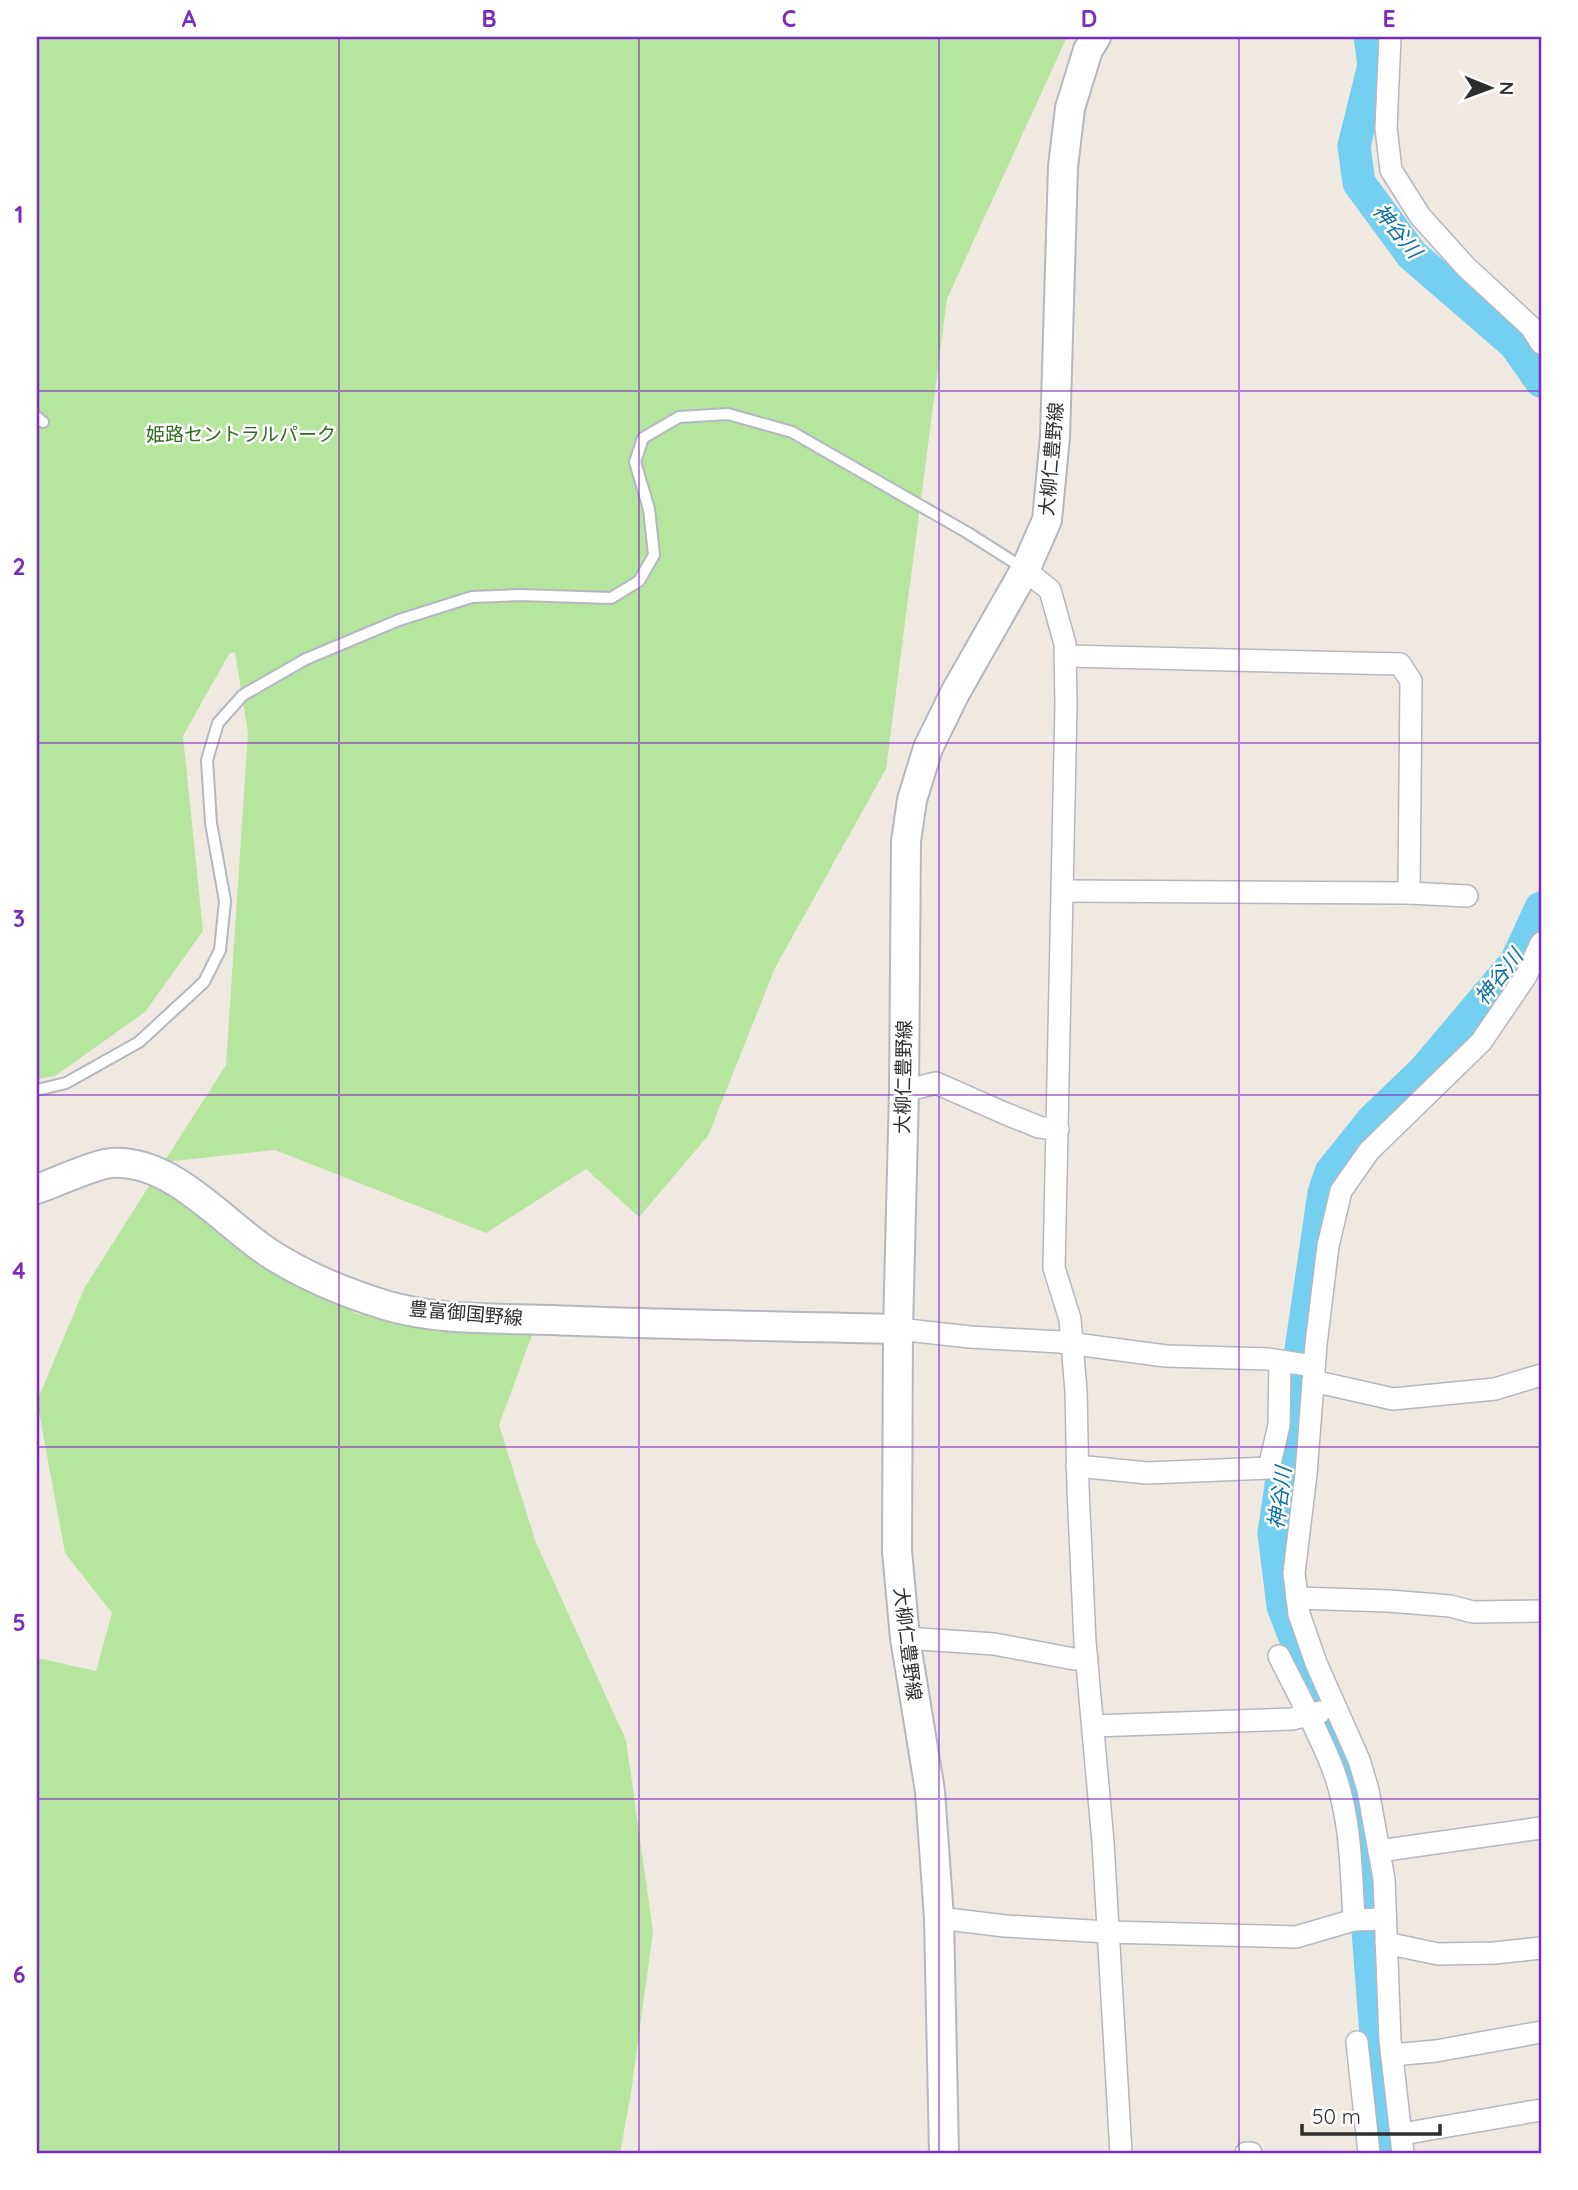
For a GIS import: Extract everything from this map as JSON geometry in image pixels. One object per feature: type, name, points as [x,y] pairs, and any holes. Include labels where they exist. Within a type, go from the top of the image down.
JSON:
[{"type":"main road","name":"大柳仁豊野線","points":[[944,2153],[939,1918],[930,1791],[905,1638],[897,1550],[906,841],[912,800],[928,748],[955,693],[1025,570],[1047,520],[1055,437],[1063,167],[1070,108],[1088,50],[1096,37]]},
{"type":"main road","name":"豊富御国野線","points":[[37,1189],[110,1163],[142,1165],[199,1198],[269,1253],[317,1278],[386,1305],[439,1315],[898,1329]]},
{"type":"street","points":[[1390,37],[1386,128],[1391,170],[1420,216],[1466,267],[1540,337]]},
{"type":"street","points":[[1025,570],[1049,590],[1065,643],[1066,656],[1055,1268],[1070,1319],[1076,1391],[1087,1659],[1108,1932],[1121,2153]]},
{"type":"street","points":[[1066,656],[1400,664],[1411,681],[1409,893]]},
{"type":"street","points":[[1063,891],[1409,893],[1467,896]]},
{"type":"street","points":[[1541,943],[1526,976],[1481,1042],[1369,1151],[1341,1191],[1328,1246],[1312,1371],[1306,1474],[1294,1573],[1299,1614],[1316,1663],[1332,1766],[1351,1849],[1369,1919],[1386,1943],[1392,2055],[1402,2143],[1541,2110]]},
{"type":"street","points":[[904,1091],[936,1083],[1027,1122],[1058,1130]]},
{"type":"street","points":[[898,1329],[1071,1343],[1166,1356],[1282,1362],[1393,1399],[1495,1390],[1541,1375]]},
{"type":"street","points":[[1077,1466],[1147,1473],[1269,1468],[1279,1425],[1282,1362]]},
{"type":"street","points":[[1297,1598],[1389,1601],[1450,1606],[1473,1612],[1541,1611]]},
{"type":"street","points":[[905,1638],[994,1644],[1087,1659]]},
{"type":"street","points":[[1279,1656],[1359,1760],[1384,1879],[1369,1919]]},
{"type":"street","points":[[1093,1726],[1292,1719],[1322,1711]]},
{"type":"street","points":[[1379,1851],[1541,1828]]},
{"type":"street","points":[[939,1918],[1005,1926],[1108,1932],[1296,1937],[1369,1919]]},
{"type":"street","points":[[1386,1943],[1438,1954],[1494,1953],[1541,1948]]},
{"type":"street","points":[[1392,2055],[1436,2051],[1541,2032]]},
{"type":"street","points":[[1357,2042],[1369,2153]]},
{"type":"lane","points":[[37,1090],[66,1083],[139,1042],[204,982],[220,950],[225,901],[211,823],[207,761],[218,723],[243,695],[306,659],[399,620],[472,597],[520,595],[611,598],[639,581],[654,555],[649,509],[635,462],[643,438],[679,417],[728,414],[792,432],[968,533],[1025,570]]},
{"type":"green space","name":"姫路セントラルパーク","points":[[37,37],[1067,37],[947,299],[886,769],[775,968],[708,1136],[639,1217],[586,1169],[486,1233],[275,1150],[164,1162],[226,1065],[248,733],[235,652],[229,654],[183,736],[203,931],[145,1012],[55,1076],[37,1079]]},
{"type":"green space","points":[[156,1175],[246,1250],[357,1314],[535,1327],[499,1425],[536,1543],[626,1740],[653,1932],[620,2153],[37,2153],[37,1658],[96,1671],[112,1613],[65,1553],[37,1401],[85,1287]]},
{"type":"waterway","name":"神谷川","points":[[1370,37],[1374,65],[1354,146],[1359,183],[1412,255],[1515,344],[1541,381]]},
{"type":"waterway","name":"神谷川","points":[[1385,2153],[1366,1905],[1352,1794],[1283,1606],[1274,1533],[1324,1193],[1331,1172],[1372,1121],[1424,1071],[1516,962],[1541,908]]}]
